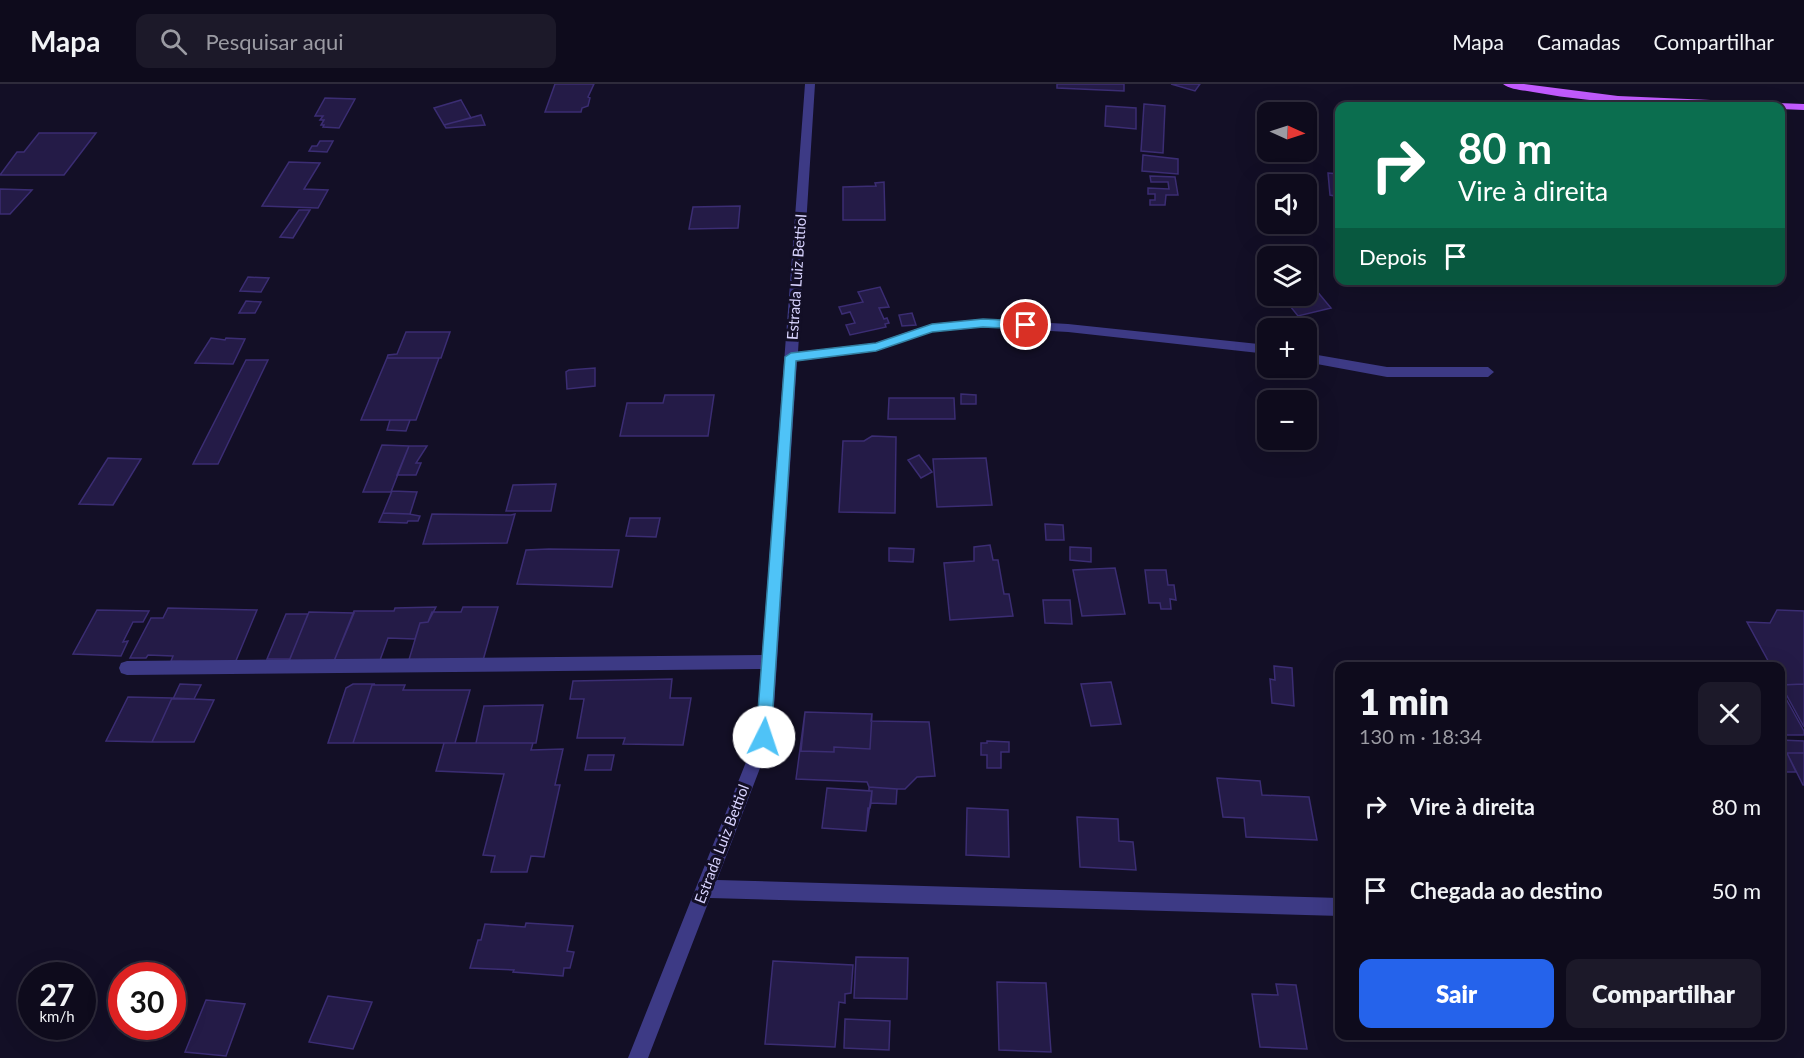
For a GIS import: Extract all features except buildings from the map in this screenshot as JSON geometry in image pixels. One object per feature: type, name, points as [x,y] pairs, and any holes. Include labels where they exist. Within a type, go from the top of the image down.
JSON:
[{"type":"main road","points":[[1508,84],[1540,91],[1622,99],[1690,102]]},
{"type":"main road","points":[[1785,106],[1804,107]]},
{"type":"street","name":"Estrada Luiz Bettiol","points":[[638,1058],[764,737],[810,84]]},
{"type":"street","points":[[791,357],[876,347],[932,328],[983,323],[1068,328],[1257,349]]},
{"type":"street","points":[[1317,359],[1387,372],[1488,372]]},
{"type":"street","points":[[127,668],[770,662]]},
{"type":"street","points":[[705,889],[1335,907]]},
{"type":"route","points":[[764,737],[791,357],[876,347],[932,328],[983,323],[1026,325]]}]
